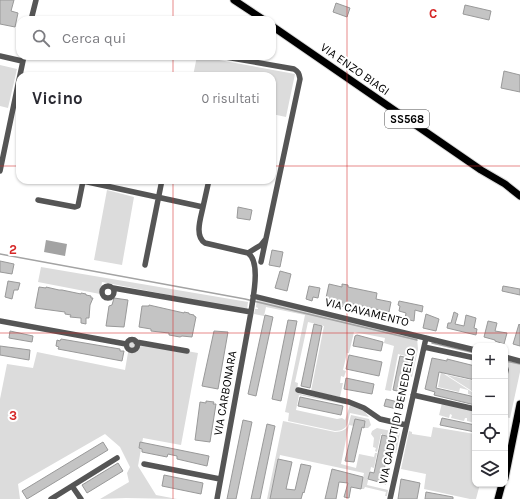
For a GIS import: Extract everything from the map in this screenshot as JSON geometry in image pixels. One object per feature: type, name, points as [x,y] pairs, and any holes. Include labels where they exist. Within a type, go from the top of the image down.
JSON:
[{"type":"main road","points":[[234,0],[258,16]]},
{"type":"main road","name":"VIA ENZO BIAGI","points":[[276,29],[481,170],[505,184],[520,196]]},
{"type":"main road","name":"VIA ENZO BIAGI","points":[[505,184],[520,187]]},
{"type":"main road","points":[[508,461],[520,404]]},
{"type":"main road","points":[[498,499],[502,487]]},
{"type":"main road","points":[[502,499],[503,487]]},
{"type":"street","points":[[32,16],[36,0]]},
{"type":"street","points":[[0,56],[16,58]]},
{"type":"street","points":[[20,72],[23,60]]},
{"type":"street","points":[[243,60],[294,69],[298,71],[300,79],[261,262]]},
{"type":"street","points":[[0,171],[16,93]]},
{"type":"street","points":[[38,200],[75,207],[78,206],[82,184]]},
{"type":"street","points":[[97,184],[203,207]]},
{"type":"street","points":[[145,265],[161,184]]},
{"type":"street","points":[[208,184],[199,234],[202,241],[205,243],[248,252],[261,245],[266,240]]},
{"type":"street","name":"VIA CARBONARA","points":[[216,499],[255,288],[254,263],[252,256],[248,252]]},
{"type":"street","points":[[113,288],[251,312]]},
{"type":"street","name":"VIA CAVAMENTO","points":[[253,296],[472,349]]},
{"type":"street","points":[[0,321],[126,344],[131,340],[187,351]]},
{"type":"street","name":"VIA CADUTI DI BENEDELLO","points":[[390,499],[426,338]]},
{"type":"street","points":[[126,344],[128,349],[133,350],[137,347],[136,342]]},
{"type":"street","points":[[424,347],[472,357]]},
{"type":"street","points":[[508,358],[520,361]]},
{"type":"street","points":[[298,390],[349,402],[363,407],[380,419],[406,425]]},
{"type":"street","points":[[413,395],[472,407]]},
{"type":"street","points":[[51,499],[117,458]]},
{"type":"street","points":[[144,464],[220,479]]},
{"type":"street","points":[[72,486],[81,499]]},
{"type":"shaded area","points":[[196,60],[219,60],[295,74],[286,117],[276,115],[276,72],[194,72]]},
{"type":"shaded area","points":[[0,65],[17,69],[8,108],[0,106]]},
{"type":"shaded area","points":[[107,190],[134,197],[122,265],[94,260]]},
{"type":"shaded area","points":[[46,240],[67,244],[65,256],[44,252]]},
{"type":"shaded area","points":[[41,267],[248,302],[247,310],[102,282],[100,294],[38,282]]},
{"type":"shaded area","points":[[257,299],[417,338],[418,349],[412,377],[406,375],[409,357],[398,354],[391,391],[385,390],[394,346],[384,343],[385,338],[354,332],[343,370],[346,371],[344,377],[341,376],[340,383],[343,383],[340,397],[311,391],[324,326],[308,322],[295,382],[298,383],[297,391],[300,394],[344,403],[299,395],[296,410],[337,419],[342,418],[345,420],[350,405],[364,411],[369,417],[350,413],[347,426],[343,429],[335,431],[288,421],[289,413],[285,412],[305,315],[266,307],[264,316],[254,314],[255,309],[258,309],[256,307]]},
{"type":"shaded area","points":[[130,341],[198,353],[181,445],[143,438],[138,466],[156,495],[177,499],[100,499],[129,482],[127,473],[130,467],[120,447],[105,434],[18,484],[20,499],[0,499],[0,399],[7,364],[33,368],[37,352],[125,370]]},
{"type":"shaded area","points":[[508,360],[520,362],[520,372],[510,418],[508,418]]},
{"type":"shaded area","points":[[441,372],[472,392],[472,395],[468,394],[468,390],[460,388],[459,392],[438,387]]},
{"type":"shaded area","points":[[447,375],[472,380],[472,391]]},
{"type":"shaded area","points":[[442,403],[472,409],[472,422],[467,421],[467,418],[465,418],[464,421],[451,418],[452,415],[450,414],[449,418],[439,415]]},
{"type":"shaded area","points":[[351,415],[369,419],[371,425],[368,428],[364,428],[365,421],[355,419],[354,426],[349,425],[341,464],[356,468],[359,454],[374,457],[375,453],[377,453],[374,468],[371,467],[367,485],[388,490],[387,496],[385,496],[386,492],[365,487],[364,489],[361,489],[364,473],[280,455],[270,499],[267,499],[283,421],[335,432],[343,430],[347,427]]},
{"type":"shaded area","points":[[433,427],[472,434],[472,487],[479,487],[476,499],[424,489],[426,474],[401,469],[409,431],[412,432],[412,434],[431,437]]},
{"type":"shaded area","points":[[377,428],[400,433],[396,453],[390,452],[393,437],[381,434],[377,452],[375,451],[376,448],[373,447],[374,438],[371,434],[372,431]]},
{"type":"building","points":[[0,0],[14,0],[11,11],[18,13],[16,16],[15,27],[0,24]]},
{"type":"building","points":[[336,3],[350,8],[347,17],[333,12]]},
{"type":"building","points":[[465,5],[491,11],[489,20],[463,14]]},
{"type":"building","points":[[504,71],[520,75],[520,92],[501,88]]},
{"type":"building","points":[[238,207],[252,210],[250,220],[237,218]]},
{"type":"building","points":[[272,250],[283,252],[280,267],[269,265]]},
{"type":"building","points":[[0,261],[14,264],[12,274],[0,272]]},
{"type":"building","points":[[280,271],[291,274],[287,291],[275,288]]},
{"type":"building","points":[[8,281],[20,283],[18,290],[14,290],[12,299],[5,297]]},
{"type":"building","points":[[329,284],[342,287],[342,284],[348,285],[348,287],[377,293],[376,299],[391,302],[389,312],[353,304],[352,309],[341,306],[342,302],[326,298]]},
{"type":"building","points":[[309,286],[320,288],[318,298],[313,297],[312,301],[306,299]]},
{"type":"building","points":[[503,286],[520,289],[520,295],[502,291]]},
{"type":"building","points":[[39,287],[81,293],[91,296],[91,298],[93,298],[90,305],[89,318],[86,318],[86,324],[81,323],[81,318],[70,317],[71,315],[65,314],[65,312],[35,308]]},
{"type":"building","points":[[114,298],[128,300],[124,327],[106,326],[109,306],[112,305]]},
{"type":"building","points":[[399,301],[423,306],[422,312],[415,310],[414,321],[405,319],[406,313],[399,311]]},
{"type":"building","points":[[149,305],[194,315],[196,317],[192,337],[169,335],[169,333],[151,331],[151,329],[139,327],[142,306]]},
{"type":"building","points":[[454,312],[458,314],[455,324],[464,326],[466,315],[476,318],[474,328],[477,329],[476,335],[447,328],[448,323],[451,323]]},
{"type":"building","points":[[426,314],[439,319],[436,331],[423,328]]},
{"type":"building","points":[[265,315],[273,317],[256,396],[248,394]]},
{"type":"building","points":[[288,320],[297,321],[281,401],[272,399]]},
{"type":"building","points":[[488,321],[497,323],[495,331],[507,333],[504,343],[484,337]]},
{"type":"building","points":[[314,324],[322,326],[310,388],[301,386]]},
{"type":"building","points":[[519,324],[520,325],[520,346],[513,344]]},
{"type":"building","points":[[10,331],[33,336],[32,342],[9,338]]},
{"type":"building","points":[[214,331],[228,332],[218,389],[202,386]]},
{"type":"building","points":[[357,335],[383,342],[381,351],[353,346],[355,336]]},
{"type":"building","points":[[61,339],[120,349],[120,351],[124,351],[122,361],[58,349],[59,347],[56,346],[57,340],[60,341]]},
{"type":"building","points":[[0,346],[30,350],[29,360],[0,355]]},
{"type":"building","points":[[349,355],[382,362],[379,376],[346,369]]},
{"type":"building","points":[[400,356],[408,358],[401,392],[393,390]]},
{"type":"building","points":[[432,358],[447,361],[447,359],[472,365],[472,379],[439,372],[436,388],[472,396],[472,404],[434,395],[435,392],[425,389]]},
{"type":"building","points":[[346,378],[374,384],[372,394],[344,389]]},
{"type":"building","points":[[300,397],[343,406],[341,415],[298,406]]},
{"type":"building","points":[[386,399],[402,403],[401,410],[384,406]]},
{"type":"building","points":[[206,401],[214,402],[213,404],[216,404],[210,442],[195,440],[200,402],[206,403]]},
{"type":"building","points":[[442,418],[472,424],[472,431],[440,425]]},
{"type":"building","points":[[355,419],[365,421],[364,428],[362,427],[354,462],[345,461]]},
{"type":"building","points":[[243,420],[252,422],[236,499],[227,499]]},
{"type":"building","points":[[267,424],[275,426],[260,499],[251,499]]},
{"type":"building","points":[[382,435],[391,437],[383,475],[387,475],[386,484],[368,479],[370,472],[374,473]]},
{"type":"building","points":[[103,442],[108,450],[27,499],[22,491]]},
{"type":"building","points":[[140,442],[209,456],[207,466],[177,459],[177,456],[168,454],[167,457],[142,452],[142,449],[139,448]]},
{"type":"building","points":[[278,459],[292,462],[286,489],[295,490],[301,464],[311,466],[301,499],[270,499]]},
{"type":"building","points":[[118,463],[123,471],[87,493],[82,485]]},
{"type":"building","points":[[332,469],[363,477],[361,489],[351,487],[349,498],[344,497],[348,483],[339,482],[336,499],[325,499]]},
{"type":"building","points":[[164,475],[203,483],[201,494],[162,486]]},
{"type":"building","points":[[401,479],[420,483],[417,499],[398,499]]},
{"type":"building","points":[[426,492],[453,497],[453,499],[425,499]]},
{"type":"waterway","points":[[0,254],[245,299],[417,340]]},
{"type":"waterway","points":[[432,343],[472,352]]},
{"type":"waterway","points":[[508,362],[520,364]]}]
